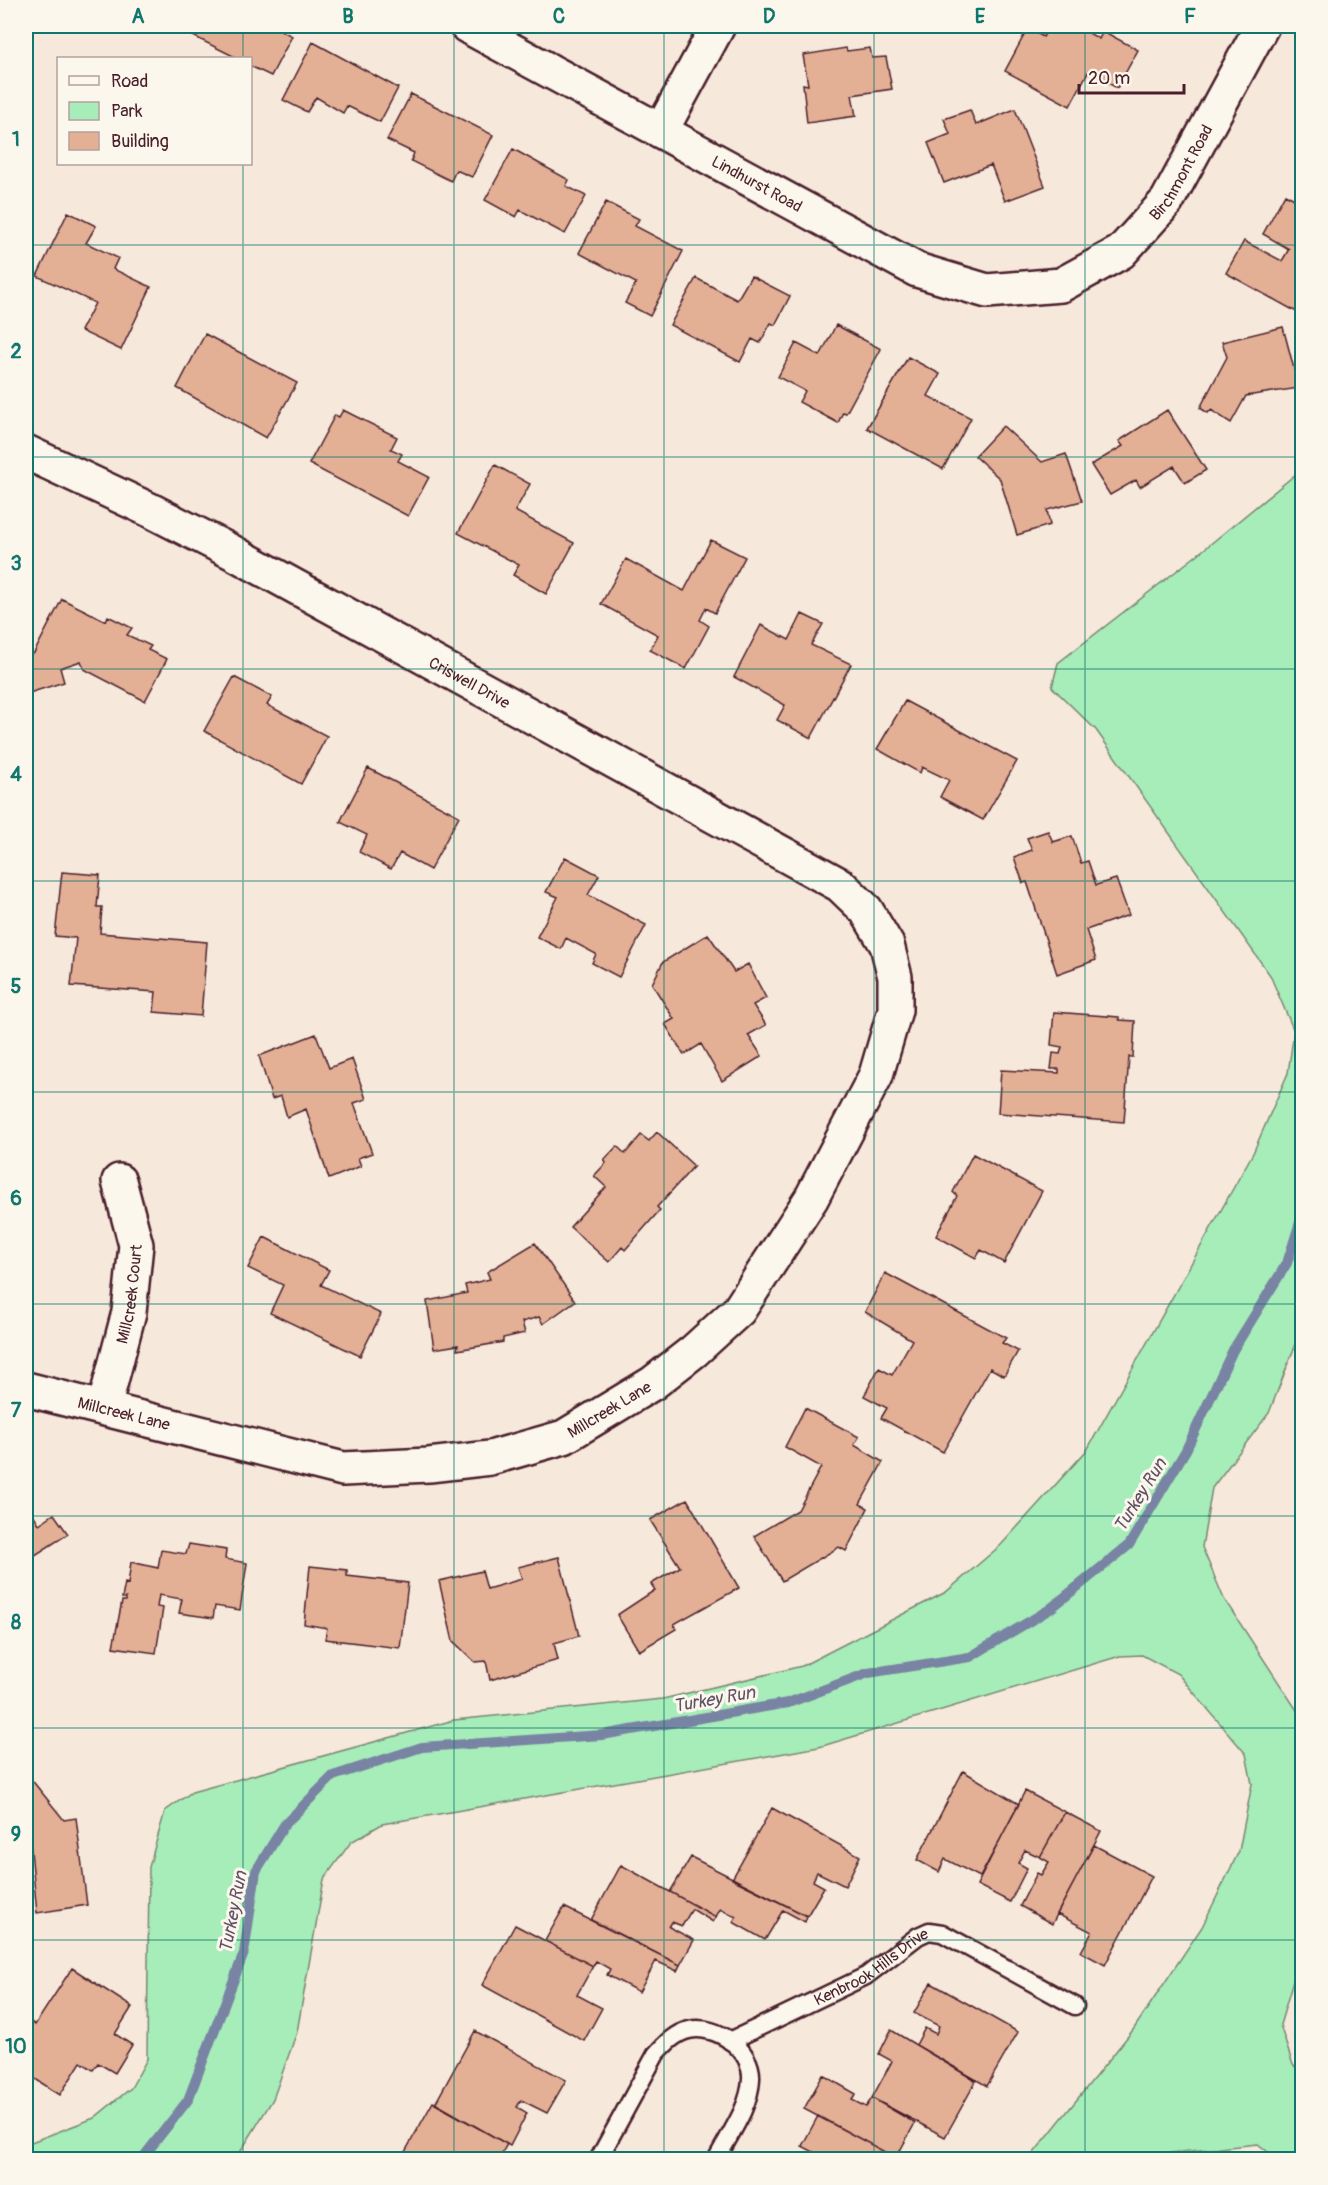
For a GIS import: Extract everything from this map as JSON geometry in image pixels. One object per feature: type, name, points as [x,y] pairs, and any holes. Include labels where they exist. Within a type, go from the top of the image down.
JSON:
[{"type":"street","name":"Lindhurst Road","points":[[467,26],[917,270],[987,291],[1061,285]]},
{"type":"street","points":[[661,131],[718,26]]},
{"type":"street","name":"Birchmont Road","points":[[1061,285],[1121,252],[1167,201],[1262,26]]},
{"type":"street","name":"Criswell Drive","points":[[26,452],[152,511],[232,552],[840,885],[866,910],[888,945]]},
{"type":"street","name":"Millcreek Lane","points":[[26,1389],[343,1468],[429,1465],[490,1458],[564,1437],[653,1383],[694,1351],[745,1301],[811,1199],[876,1075],[895,1010],[895,977],[888,945]]},
{"type":"street","name":"Millcreek Court","points":[[104,1408],[129,1312],[136,1245],[119,1181]]},
{"type":"lane","name":"Kenbrook Hills Drive","points":[[730,2041],[866,1976],[918,1936],[929,1931],[942,1933],[1075,2006]]},
{"type":"lane","points":[[597,2160],[656,2054],[677,2035],[690,2030],[711,2032],[730,2041],[745,2056],[752,2076],[749,2097],[716,2160]]},
{"type":"green space","points":[[1302,469],[1302,1328],[1269,1413],[1212,1488],[1202,1547],[1224,1599],[1302,1718],[1302,1951],[1280,2025],[1293,2065],[1302,2072],[1302,2159],[1277,2159],[1258,2144],[1111,2159],[1029,2159],[1133,2030],[1202,1927],[1239,1851],[1252,1784],[1246,1754],[1178,1674],[1142,1655],[1120,1656],[819,1747],[382,1824],[351,1842],[324,1879],[297,2032],[273,2099],[236,2159],[26,2159],[26,2144],[94,2118],[131,2088],[147,2059],[149,1867],[165,1811],[192,1792],[454,1720],[663,1699],[802,1666],[946,1592],[1001,1545],[1087,1450],[1253,1153],[1288,1073],[1294,1031],[1270,975],[1096,730],[1052,687],[1058,663],[1197,555]]},
{"type":"building","points":[[199,26],[273,26],[292,36],[271,76],[252,67],[252,57],[235,57],[193,36]]},
{"type":"building","points":[[1050,26],[1077,26],[1099,39],[1103,31],[1138,50],[1117,88],[1088,72],[1070,106],[1005,71],[1028,28],[1043,37]]},
{"type":"building","points":[[313,42],[398,88],[380,122],[347,106],[343,113],[316,97],[307,112],[283,100]]},
{"type":"building","points":[[846,48],[847,51],[870,48],[872,58],[886,57],[892,89],[852,95],[856,116],[807,123],[803,84],[808,85],[803,55]]},
{"type":"building","points":[[411,94],[493,135],[472,177],[456,170],[451,181],[411,161],[414,153],[387,140]]},
{"type":"building","points":[[1015,109],[1045,186],[1005,201],[991,165],[944,183],[928,143],[950,134],[944,119],[970,110],[976,125]]},
{"type":"building","points":[[513,149],[569,180],[566,186],[586,196],[565,234],[520,210],[516,217],[485,200]]},
{"type":"building","points":[[1285,194],[1302,203],[1302,315],[1226,273],[1244,241],[1282,261],[1289,249],[1263,234]]},
{"type":"building","points":[[606,202],[639,219],[635,226],[683,251],[650,316],[625,303],[636,283],[579,253]]},
{"type":"building","points":[[68,212],[96,226],[86,243],[118,258],[113,269],[151,287],[121,350],[81,331],[95,303],[37,276]]},
{"type":"building","points":[[751,276],[790,296],[775,325],[771,323],[760,343],[752,339],[740,362],[670,325],[696,278],[737,300]]},
{"type":"building","points":[[836,325],[881,349],[846,413],[843,412],[838,423],[799,402],[805,391],[778,377],[796,343],[820,356]]},
{"type":"building","points":[[1283,327],[1299,388],[1246,396],[1231,423],[1211,410],[1208,413],[1200,408],[1227,357],[1222,342]]},
{"type":"building","points":[[205,334],[297,383],[266,438],[177,388]]},
{"type":"building","points":[[908,357],[940,374],[928,396],[971,418],[943,469],[867,428]]},
{"type":"building","points":[[343,410],[397,437],[391,449],[402,454],[398,461],[429,477],[408,516],[309,464],[335,415],[339,417]]},
{"type":"building","points":[[1167,410],[1206,470],[1185,483],[1174,466],[1140,487],[1136,480],[1110,495],[1091,465],[1123,446],[1119,441]]},
{"type":"building","points":[[1003,426],[1042,462],[1066,454],[1082,501],[1047,510],[1050,525],[1017,535],[1000,479],[975,456]]},
{"type":"building","points":[[495,465],[530,484],[515,511],[574,543],[546,594],[513,575],[519,565],[458,533]]},
{"type":"building","points":[[711,540],[745,557],[715,613],[706,608],[700,620],[709,626],[686,669],[650,650],[658,635],[601,604],[626,559],[684,591]]},
{"type":"building","points":[[62,599],[106,621],[108,616],[132,628],[127,635],[151,646],[148,650],[167,659],[145,701],[84,669],[81,661],[60,668],[64,682],[26,694],[26,655],[34,653]]},
{"type":"building","points":[[802,614],[823,624],[811,645],[851,664],[811,738],[777,720],[785,705],[734,677],[761,625],[789,640]]},
{"type":"building","points":[[234,677],[272,697],[267,705],[327,736],[301,784],[204,731]]},
{"type":"building","points":[[905,701],[1017,761],[983,820],[940,797],[949,780],[922,767],[920,773],[877,749]]},
{"type":"building","points":[[368,768],[459,816],[430,870],[400,853],[391,869],[359,852],[367,835],[340,822]]},
{"type":"building","points":[[1048,831],[1053,842],[1072,836],[1081,863],[1088,861],[1096,885],[1116,879],[1129,915],[1086,930],[1096,960],[1057,974],[1027,882],[1023,883],[1014,857],[1032,850],[1027,838]]},
{"type":"building","points":[[565,857],[599,875],[588,895],[646,925],[619,977],[592,963],[596,954],[566,938],[561,949],[537,937],[558,897],[546,892]]},
{"type":"building","points":[[62,872],[100,875],[97,907],[102,907],[100,933],[207,942],[201,1016],[154,1012],[156,992],[71,986],[76,938],[55,936]]},
{"type":"building","points":[[708,934],[734,972],[748,964],[766,998],[753,1005],[766,1025],[748,1035],[762,1056],[722,1081],[701,1044],[684,1055],[665,1024],[674,1019],[652,984],[663,962]]},
{"type":"building","points":[[1054,1012],[1119,1017],[1119,1020],[1135,1021],[1133,1057],[1129,1057],[1124,1122],[998,1113],[1001,1070],[1059,1073],[1059,1069],[1051,1069],[1053,1053],[1060,1054],[1062,1047],[1051,1045]]},
{"type":"building","points":[[316,1034],[329,1068],[352,1059],[366,1099],[354,1103],[372,1153],[358,1158],[361,1166],[329,1179],[306,1109],[287,1117],[281,1096],[272,1099],[259,1056]]},
{"type":"building","points":[[657,1132],[694,1166],[657,1207],[660,1210],[625,1250],[622,1247],[609,1262],[570,1227],[606,1187],[594,1176],[606,1163],[604,1160],[617,1146],[625,1154],[641,1135],[649,1141]]},
{"type":"building","points":[[973,1154],[1042,1191],[1004,1263],[981,1250],[976,1258],[936,1236],[957,1196],[953,1192]]},
{"type":"building","points":[[264,1237],[329,1270],[321,1285],[381,1314],[360,1356],[270,1313],[283,1285],[248,1268]]},
{"type":"building","points":[[535,1243],[575,1301],[543,1324],[539,1317],[522,1322],[525,1333],[503,1338],[503,1342],[457,1350],[458,1345],[434,1349],[427,1301],[467,1293],[465,1285],[490,1279],[487,1272]]},
{"type":"building","points":[[885,1273],[1006,1338],[1002,1343],[1018,1351],[1004,1376],[990,1368],[943,1452],[881,1418],[887,1408],[864,1396],[879,1368],[892,1375],[912,1340],[865,1312]]},
{"type":"building","points":[[805,1408],[859,1437],[854,1445],[883,1462],[860,1504],[868,1508],[846,1551],[839,1547],[782,1581],[754,1536],[798,1510],[821,1467],[785,1447]]},
{"type":"building","points":[[687,1499],[739,1588],[674,1624],[676,1629],[639,1651],[617,1615],[655,1590],[651,1584],[680,1567],[650,1520]]},
{"type":"building","points":[[26,1502],[39,1524],[54,1514],[68,1534],[26,1561]]},
{"type":"building","points":[[189,1544],[226,1550],[225,1559],[247,1563],[240,1610],[215,1606],[213,1618],[179,1613],[182,1599],[159,1595],[157,1607],[163,1608],[156,1653],[113,1647],[122,1601],[126,1601],[126,1598],[122,1598],[125,1583],[128,1584],[131,1562],[158,1568],[161,1550],[186,1554]]},
{"type":"building","points":[[559,1557],[579,1636],[554,1643],[558,1660],[490,1680],[486,1661],[475,1662],[453,1641],[439,1581],[482,1571],[487,1589],[522,1579],[518,1567]]},
{"type":"building","points":[[310,1566],[347,1570],[347,1576],[408,1583],[400,1648],[325,1639],[327,1628],[304,1624]]},
{"type":"building","points":[[963,1771],[1019,1804],[980,1877],[945,1859],[939,1872],[917,1860]]},
{"type":"building","points":[[26,1773],[64,1820],[76,1818],[87,1905],[37,1913],[30,1840],[26,1835]]},
{"type":"building","points":[[1025,1791],[1065,1812],[1040,1857],[1025,1850],[1018,1863],[1027,1868],[1010,1902],[977,1885]]},
{"type":"building","points":[[772,1808],[860,1856],[845,1886],[817,1872],[813,1881],[824,1887],[807,1916],[732,1879]]},
{"type":"building","points":[[1065,1812],[1101,1831],[1052,1924],[1020,1906],[1037,1873],[1041,1875],[1049,1862],[1040,1857]]},
{"type":"building","points":[[1094,1845],[1152,1876],[1105,1965],[1081,1952],[1092,1932],[1057,1914]]},
{"type":"building","points":[[691,1857],[807,1916],[805,1922],[783,1910],[765,1940],[733,1922],[736,1917],[720,1909],[716,1917],[670,1892]]},
{"type":"building","points":[[621,1865],[716,1917],[713,1922],[692,1909],[682,1926],[672,1922],[669,1927],[694,1940],[680,1965],[591,1920]]},
{"type":"building","points":[[564,1907],[680,1965],[677,1971],[656,1961],[639,1992],[607,1975],[610,1969],[596,1961],[593,1966],[545,1941]]},
{"type":"building","points":[[515,1925],[593,1966],[577,1995],[602,2008],[584,2041],[482,1985]]},
{"type":"building","points":[[72,1968],[132,2007],[115,2034],[132,2045],[115,2073],[98,2063],[93,2070],[81,2062],[60,2095],[26,2073],[26,2018],[35,2025]]},
{"type":"building","points":[[931,1983],[1018,2032],[987,2086],[916,2045],[925,2028],[936,2034],[939,2026],[914,2013]]},
{"type":"building","points":[[891,2030],[976,2081],[945,2137],[872,2098],[892,2061],[879,2054]]},
{"type":"building","points":[[475,2031],[566,2080],[547,2113],[521,2100],[517,2107],[527,2113],[510,2146],[435,2104]]},
{"type":"building","points":[[823,2075],[856,2094],[852,2100],[866,2107],[872,2098],[915,2123],[896,2158],[804,2109]]},
{"type":"building","points":[[433,2102],[507,2144],[498,2160],[401,2159]]},
{"type":"building","points":[[818,2116],[898,2160],[829,2160],[802,2146]]},
{"type":"waterway","name":"Turkey Run","points":[[141,2160],[188,2100],[244,1953],[256,1871],[285,1824],[333,1776],[422,1747],[602,1735],[788,1703],[868,1673],[970,1657],[1050,1609],[1129,1545],[1186,1450],[1233,1350],[1287,1263],[1302,1216]]}]
